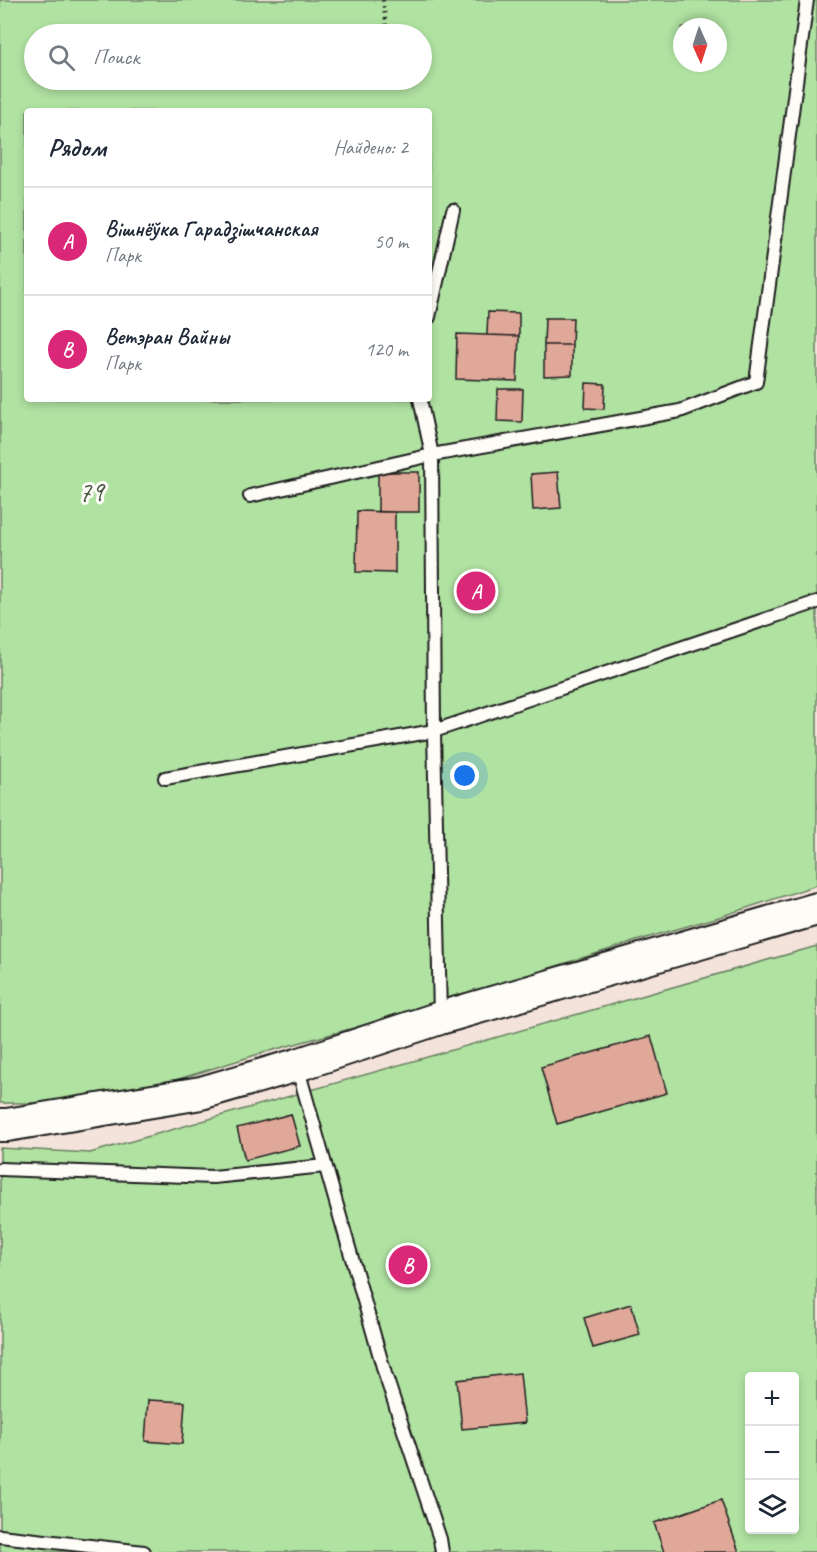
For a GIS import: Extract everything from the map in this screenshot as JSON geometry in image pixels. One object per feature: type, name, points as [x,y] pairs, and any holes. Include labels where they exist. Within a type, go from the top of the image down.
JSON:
[{"type":"street","points":[[0,1125],[201,1093],[297,1065],[440,1018],[817,909]]},
{"type":"lane","points":[[250,496],[432,455],[680,411],[756,382],[807,0]]},
{"type":"lane","points":[[432,304],[453,210]]},
{"type":"lane","points":[[421,402],[432,455],[434,731],[440,1018]]},
{"type":"lane","points":[[165,778],[434,731],[817,602]]},
{"type":"lane","points":[[297,1065],[385,1374],[440,1539],[442,1552]]},
{"type":"lane","points":[[0,1169],[213,1176],[326,1166]]},
{"type":"lane","points":[[0,1536],[144,1552]]},
{"type":"path","points":[[383,0],[386,24]]},
{"type":"green space","name":"79","points":[[0,0],[817,0],[817,885],[390,1018],[262,1053],[147,1089],[50,1103],[0,1103]]},
{"type":"green space","points":[[817,946],[817,1552],[0,1552],[0,1148],[90,1153]]},
{"type":"building","points":[[488,312],[519,313],[519,336],[487,335]]},
{"type":"building","points":[[545,318],[573,318],[572,345],[544,345]]},
{"type":"building","points":[[457,334],[519,336],[517,381],[456,379]]},
{"type":"building","points":[[544,345],[572,345],[572,375],[544,376]]},
{"type":"building","points":[[586,383],[605,384],[604,409],[585,408]]},
{"type":"building","points":[[498,389],[523,389],[522,422],[497,421]]},
{"type":"building","points":[[378,472],[419,472],[419,512],[378,512]]},
{"type":"building","points":[[558,472],[561,508],[533,510],[531,474]]},
{"type":"building","points":[[357,511],[395,512],[395,573],[356,572]]},
{"type":"building","points":[[651,1036],[667,1093],[557,1124],[541,1067]]},
{"type":"building","points":[[291,1114],[300,1146],[245,1160],[237,1128]]},
{"type":"building","points":[[631,1304],[640,1335],[593,1348],[584,1318]]},
{"type":"building","points":[[520,1373],[525,1423],[462,1429],[457,1380]]},
{"type":"building","points":[[148,1400],[185,1402],[182,1444],[145,1441]]},
{"type":"building","points":[[721,1500],[739,1552],[664,1552],[654,1523]]},
{"type":"place","name":"Вішнёўка Гарадзішчанская","points":[[476,591]]},
{"type":"place","name":"Ветэран Вайны","points":[[408,1265]]}]
